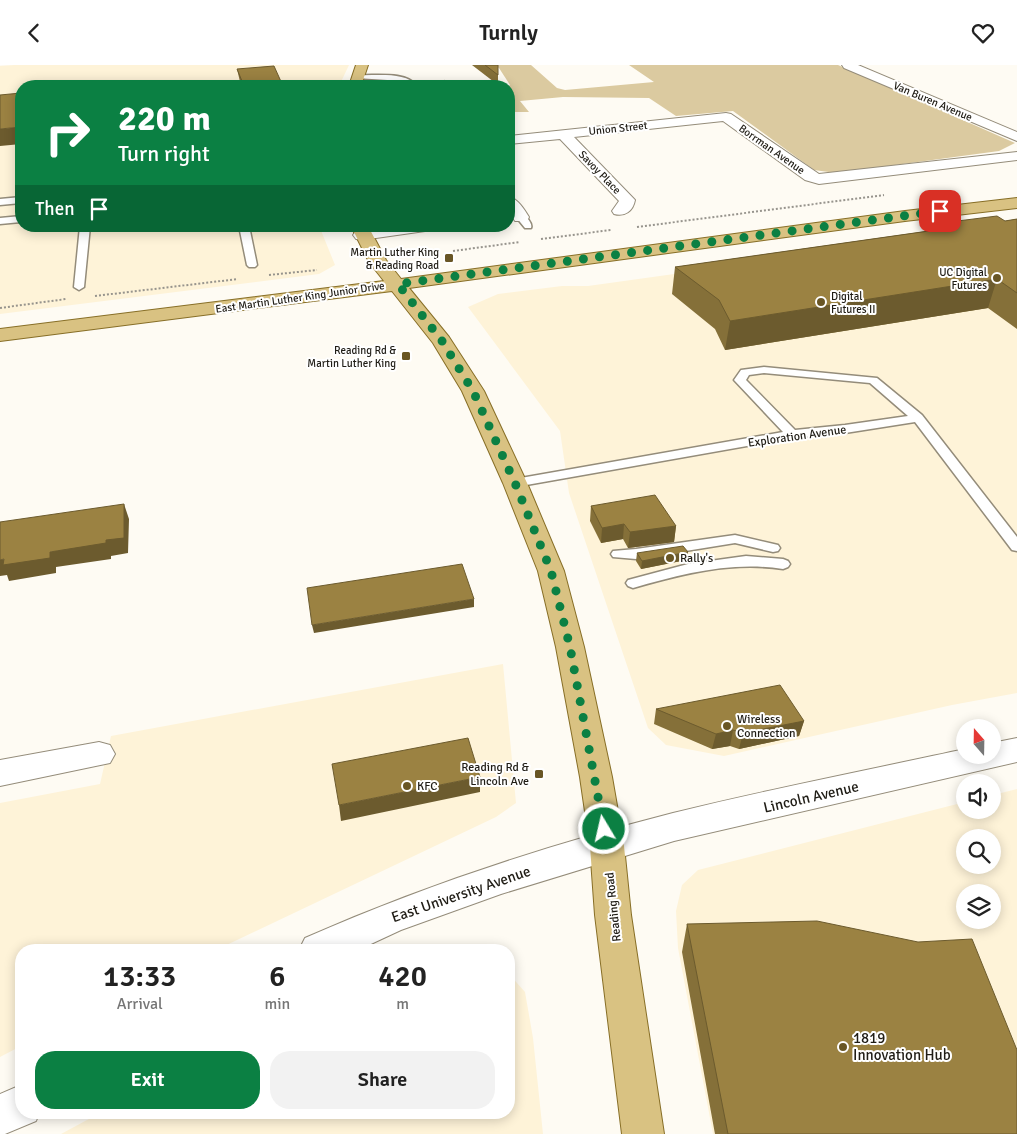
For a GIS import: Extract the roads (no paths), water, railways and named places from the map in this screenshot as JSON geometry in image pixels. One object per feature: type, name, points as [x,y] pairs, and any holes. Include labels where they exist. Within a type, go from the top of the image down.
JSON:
[{"type":"main road","name":"East Martin Luther King Junior Drive","points":[[0,335],[905,216],[1017,203]]},
{"type":"main road","name":"Reading Road","points":[[362,232],[378,262],[398,284],[442,341],[473,391],[515,483],[551,571],[596,777],[607,846],[613,915],[643,1134]]},
{"type":"street","name":"Van Buren Avenue","points":[[848,65],[1017,137]]},
{"type":"street","name":"Union Street","points":[[515,139],[726,117]]},
{"type":"street","name":"Borrman Avenue","points":[[726,117],[810,177],[819,179],[1017,156]]},
{"type":"street","name":"Savoy Place","points":[[563,134],[627,200],[626,206],[620,211]]},
{"type":"street","name":"Lincoln Avenue","points":[[607,846],[674,827],[1017,750]]},
{"type":"street","points":[[0,773],[99,754]]},
{"type":"street","name":"East University Avenue","points":[[331,944],[389,918],[500,879],[607,846]]},
{"type":"street","points":[[0,1115],[15,1109]]},
{"type":"lane","points":[[358,76],[407,80]]},
{"type":"lane","points":[[0,197],[15,196]]},
{"type":"lane","points":[[0,202],[15,201]]},
{"type":"lane","points":[[0,221],[15,220]]},
{"type":"lane","points":[[78,287],[84,232]]},
{"type":"lane","points":[[245,232],[252,265]]},
{"type":"lane","points":[[792,434],[740,380],[745,372],[764,370],[873,381],[918,418],[1017,547]]},
{"type":"lane","name":"Exploration Avenue","points":[[515,483],[792,434],[845,429],[918,418]]},
{"type":"lane","points":[[618,554],[636,555],[735,539],[773,548]]},
{"type":"lane","points":[[632,583],[744,560],[766,560],[783,563]]},
{"type":"place","name":"Martin Luther King & Reading Road","points":[[449,258]]},
{"type":"place","name":"UC Digital Futures","points":[[997,278]]},
{"type":"place","name":"Digital Futures II","points":[[821,302]]},
{"type":"place","name":"Reading Rd & Martin Luther King","points":[[406,356]]},
{"type":"place","name":"Rally's","points":[[670,558]]},
{"type":"place","name":"Wireless Connection","points":[[727,726]]},
{"type":"place","name":"Reading Rd & Lincoln Ave","points":[[539,774]]},
{"type":"place","name":"KFC","points":[[407,786]]},
{"type":"place","name":"1819 Innovation Hub","points":[[843,1047]]}]
